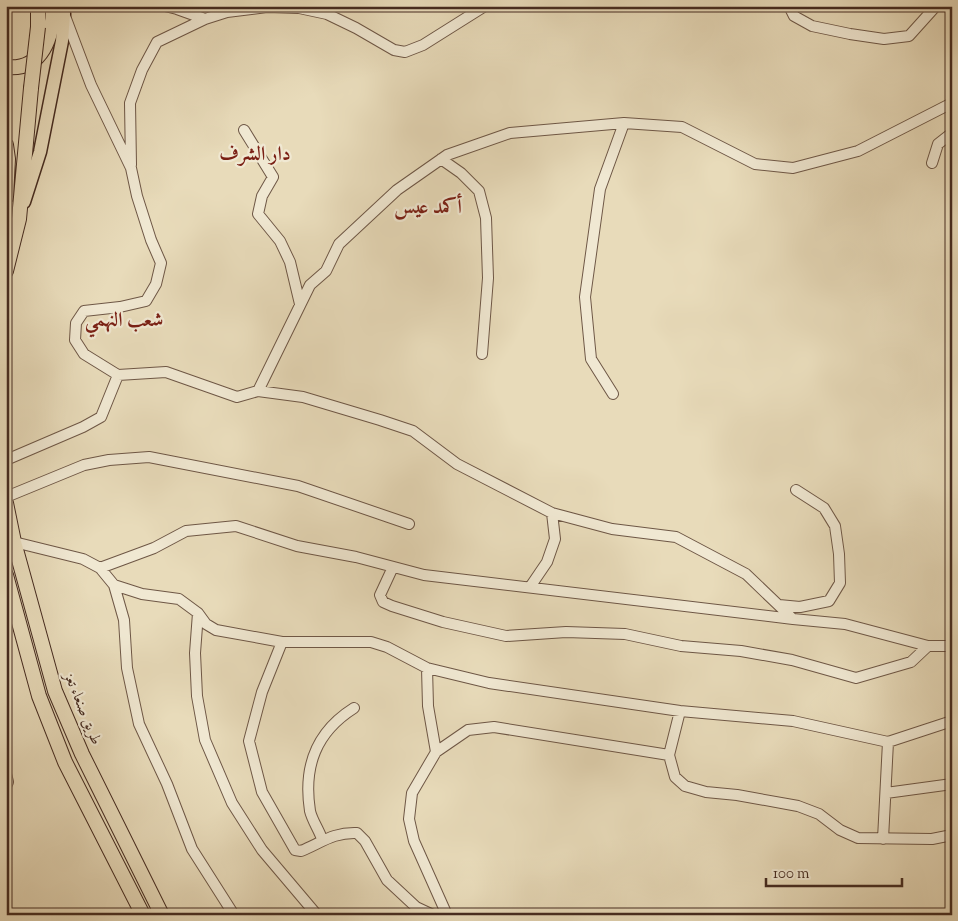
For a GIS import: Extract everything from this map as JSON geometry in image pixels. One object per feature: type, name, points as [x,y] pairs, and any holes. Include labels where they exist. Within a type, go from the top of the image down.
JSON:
[{"type":"highway","points":[[6,271],[19,218],[38,27],[38,6]]},
{"type":"highway","points":[[6,67],[24,66],[41,52],[49,38],[60,9]]},
{"type":"highway","points":[[6,145],[8,159],[6,197]]},
{"type":"highway","name":"طريق صنعاء تعز","points":[[6,503],[14,542],[54,691],[82,754],[162,915]]},
{"type":"highway","points":[[6,575],[42,705],[66,762],[143,915]]},
{"type":"main road","points":[[19,218],[40,152],[62,41],[60,9]]},
{"type":"street","points":[[165,6],[205,19]]},
{"type":"street","points":[[485,6],[423,45],[405,52],[394,50],[327,14],[299,8],[267,7],[227,12],[205,19],[157,42],[142,70],[130,103],[131,168],[137,196],[151,240],[161,263],[156,284],[146,301],[120,307],[84,311],[76,323],[75,340],[84,354],[118,375],[166,372],[236,397],[258,391],[303,397],[413,430],[457,464],[552,513],[612,529],[676,536],[746,574],[793,619]]},
{"type":"street","points":[[789,6],[794,16],[812,26],[884,39],[909,36],[936,6]]},
{"type":"street","points":[[60,9],[91,85],[131,168]]},
{"type":"street","points":[[258,391],[310,285],[326,271],[339,244],[398,190],[447,155],[510,133],[624,123],[682,127],[755,164],[792,168],[858,151],[952,103]]},
{"type":"street","points":[[613,394],[590,359],[585,297],[600,189],[624,123]]},
{"type":"street","points":[[244,130],[273,177],[262,196],[258,214],[280,241],[290,262],[300,304]]},
{"type":"street","points":[[932,163],[938,144],[952,133]]},
{"type":"street","points":[[441,159],[461,173],[479,191],[486,218],[488,278],[482,354]]},
{"type":"street","points":[[6,460],[83,427],[101,417],[118,375]]},
{"type":"street","points":[[6,497],[84,465],[110,460],[149,457],[298,486],[409,524]]},
{"type":"street","points":[[779,605],[800,607],[829,601],[840,583],[839,554],[835,526],[824,508],[796,490]]},
{"type":"street","points":[[530,587],[547,562],[555,539],[552,513]]},
{"type":"street","points":[[100,568],[154,548],[186,531],[236,526],[297,546],[356,557],[424,575],[845,624],[928,646],[952,646]]},
{"type":"street","points":[[14,542],[83,559],[100,568],[114,585],[124,620],[127,668],[139,724],[167,784],[192,849],[234,915]]},
{"type":"street","points":[[393,567],[380,595],[383,602],[443,622],[506,636],[566,632],[625,634],[681,646],[741,651],[783,659],[856,678],[911,662],[928,646]]},
{"type":"street","points":[[114,585],[142,594],[179,599],[198,613],[206,624],[216,630],[282,642],[370,642],[387,647],[427,668],[489,684],[680,711],[792,721],[888,742],[952,721]]},
{"type":"street","points":[[198,613],[196,654],[197,696],[205,740],[232,803],[247,827],[262,850],[317,915]]},
{"type":"street","points":[[282,642],[262,692],[248,741],[262,792],[295,850],[300,851],[322,839],[348,833],[357,833],[365,841],[386,880],[416,907],[433,915]]},
{"type":"street","points":[[427,668],[428,706],[436,752]]},
{"type":"street","points":[[322,839],[310,812],[308,770],[319,742],[339,718],[354,708]]},
{"type":"street","points":[[680,711],[669,755],[675,777],[685,786],[706,792],[737,795],[798,806],[819,814],[840,830],[858,838],[932,839],[952,835]]},
{"type":"street","points":[[447,915],[414,841],[409,819],[412,793],[436,752],[468,730],[494,727],[669,755]]},
{"type":"street","points":[[883,838],[888,742]]},
{"type":"street","points":[[6,774],[8,782],[6,786]]},
{"type":"street","points":[[886,793],[952,784]]},
{"type":"district","name":"دار الشرف","points":[[255,155]]},
{"type":"district","name":"أكمد عيس","points":[[428,208]]},
{"type":"district","name":"شعب النهمي","points":[[124,321]]}]
